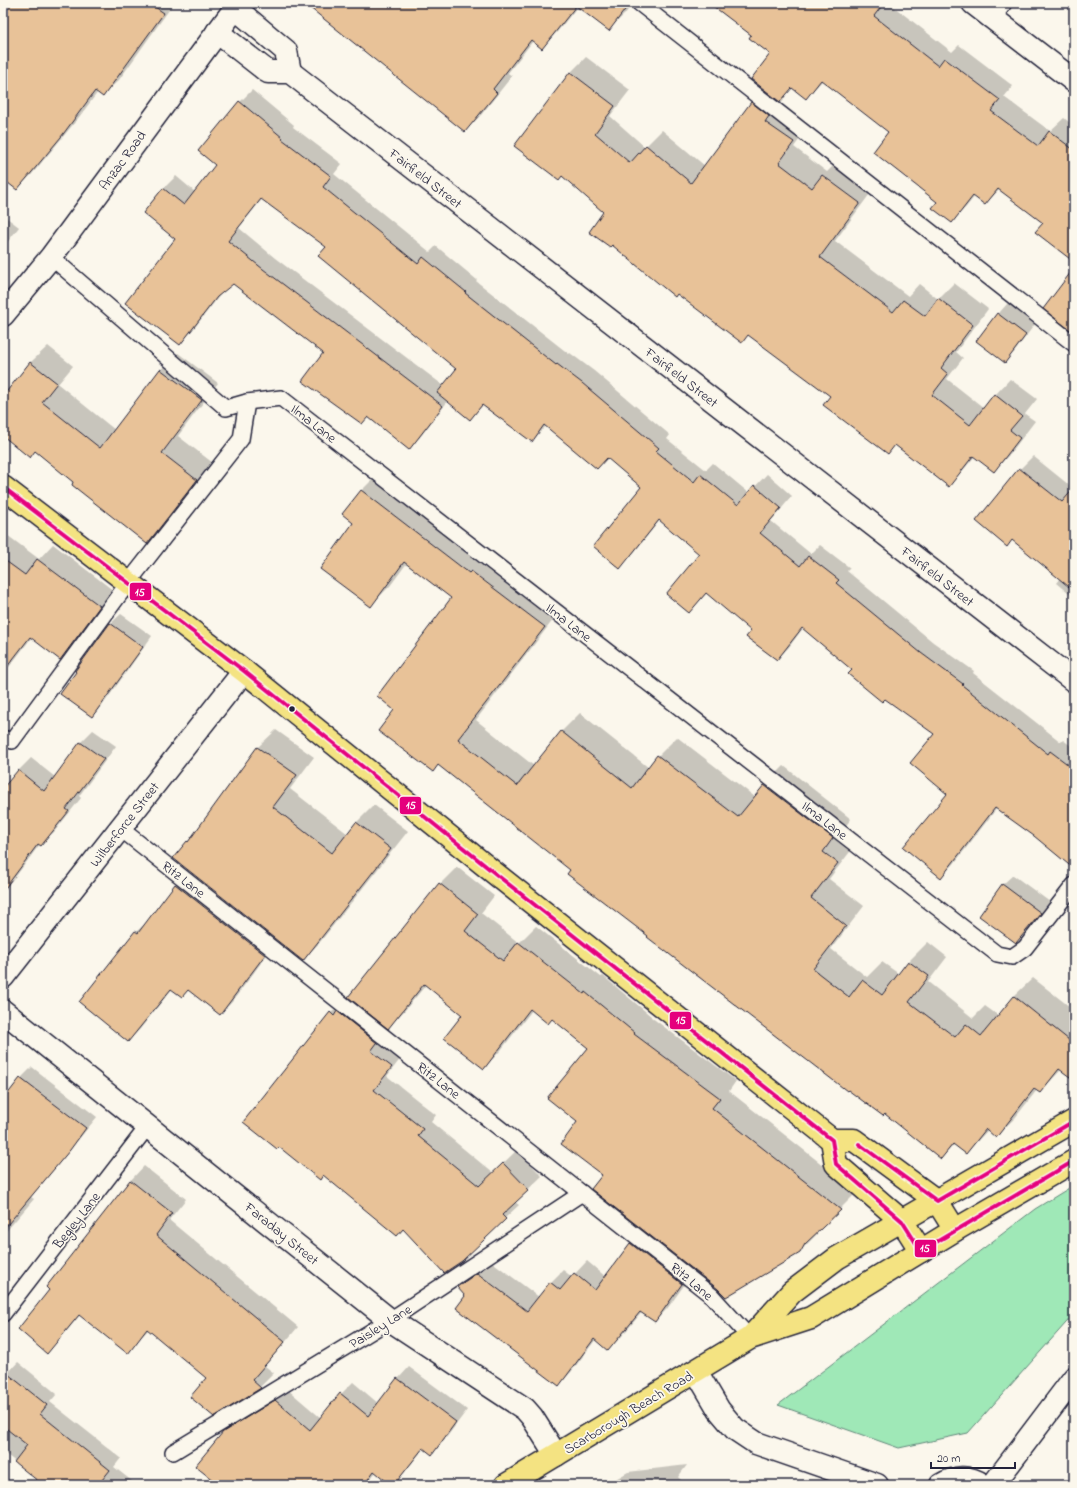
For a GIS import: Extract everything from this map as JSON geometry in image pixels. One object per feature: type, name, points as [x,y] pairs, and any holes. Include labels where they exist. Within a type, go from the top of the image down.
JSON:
[{"type":"main road","points":[[3,487],[244,670],[496,874],[832,1140],[854,1140],[937,1201],[955,1230]]},
{"type":"main road","name":"Scarborough Beach Road","points":[[750,1338],[792,1292],[837,1258],[1074,1121]]},
{"type":"main road","points":[[832,1140],[836,1164],[902,1221],[921,1251]]},
{"type":"main road","name":"Scarborough Beach Road","points":[[506,1485],[750,1338],[812,1318],[955,1230],[1074,1161]]},
{"type":"street","name":"Anzac Road","points":[[3,315],[51,257],[237,5]]},
{"type":"street","points":[[217,32],[268,72],[290,72],[286,51],[237,5]]},
{"type":"street","points":[[987,7],[1074,81]]},
{"type":"street","name":"Fairfield Street","points":[[290,72],[1074,681]]},
{"type":"street","name":"Wilberforce Street","points":[[3,977],[121,829],[244,670]]},
{"type":"street","name":"Faraday Street","points":[[3,1011],[390,1320],[525,1409],[532,1417],[556,1455]]},
{"type":"street","points":[[696,1371],[718,1410],[735,1429],[756,1444],[877,1485]]},
{"type":"street","points":[[993,1485],[1074,1378]]},
{"type":"street","points":[[941,1485],[950,1479],[960,1478],[973,1480],[983,1485]]},
{"type":"lane","points":[[639,3],[1074,344]]},
{"type":"lane","name":"Ilma Lane","points":[[51,257],[226,408],[247,402],[281,398],[997,954],[1012,957],[1025,948],[1074,885]]},
{"type":"lane","points":[[3,738],[12,741],[128,583],[241,439],[247,402]]},
{"type":"lane","name":"Ritz Lane","points":[[121,829],[712,1296],[750,1338]]},
{"type":"lane","name":"Begley Lane","points":[[3,1314],[148,1126]]},
{"type":"lane","name":"Paisley Lane","points":[[173,1452],[390,1320],[582,1193]]},
{"type":"green space","points":[[1074,1185],[1074,1314],[968,1433],[899,1448],[778,1405],[1035,1209]]},
{"type":"building","points":[[3,3],[149,3],[164,13],[103,97],[95,91],[61,137],[17,190],[3,179]]},
{"type":"building","points":[[304,3],[630,3],[609,31],[576,6],[542,49],[531,40],[493,89],[497,93],[465,132]]},
{"type":"building","points":[[709,3],[884,3],[874,16],[938,66],[944,58],[1000,100],[991,111],[1038,146],[1049,131],[1074,150],[1074,262],[1035,232],[1043,223],[998,189],[985,205],[973,196],[952,223],[932,208],[937,202],[873,152],[888,132],[821,80],[806,99],[792,88],[780,102],[751,79],[770,54],[749,38],[751,35]]},
{"type":"building","points":[[570,72],[615,106],[595,133],[630,163],[646,145],[691,183],[751,102],[769,116],[765,122],[794,142],[779,163],[812,188],[822,175],[860,203],[820,257],[893,312],[903,300],[925,316],[938,298],[973,325],[941,368],[948,374],[932,395],[970,425],[994,394],[1022,416],[1010,430],[1020,438],[994,472],[973,456],[949,487],[895,445],[888,454],[823,405],[830,396],[748,335],[742,343],[677,294],[675,297],[612,245],[610,247],[589,232],[603,212],[562,176],[559,180],[514,146]]},
{"type":"building","points":[[239,101],[283,138],[282,139],[331,176],[323,187],[418,264],[423,257],[466,292],[465,293],[556,365],[557,364],[582,383],[659,448],[656,451],[694,482],[700,474],[738,505],[754,485],[781,508],[760,533],[800,566],[808,556],[839,580],[836,583],[921,653],[963,684],[962,685],[1048,754],[1050,751],[1074,769],[1074,869],[1034,836],[995,808],[941,878],[903,847],[947,794],[910,763],[934,734],[885,699],[882,702],[848,674],[852,670],[802,628],[777,660],[746,637],[751,631],[706,593],[689,613],[666,594],[699,554],[659,520],[620,569],[593,546],[641,487],[607,458],[597,469],[544,425],[532,442],[482,405],[470,420],[437,393],[456,369],[318,256],[326,247],[261,199],[228,241],[443,406],[409,450],[368,417],[362,424],[302,381],[323,353],[233,284],[217,297],[180,345],[125,303],[175,239],[143,213],[163,188],[184,205],[215,165],[198,151]]},
{"type":"building","points":[[1074,268],[1074,333],[1043,309]]},
{"type":"building","points":[[997,313],[1026,335],[1005,363],[976,341]]},
{"type":"building","points":[[30,362],[57,383],[42,402],[100,448],[160,369],[202,400],[162,453],[197,480],[147,544],[72,485],[73,482],[35,451],[30,458],[3,436],[3,396]]},
{"type":"building","points":[[1019,468],[1062,502],[1074,488],[1074,591],[1012,540],[1007,547],[976,521]]},
{"type":"building","points":[[361,490],[469,573],[471,571],[545,627],[458,739],[517,786],[561,731],[632,788],[657,755],[738,817],[764,785],[833,838],[823,852],[838,863],[811,898],[846,926],[813,969],[849,997],[862,980],[882,995],[908,961],[929,976],[909,1002],[955,1037],[966,1024],[981,1036],[1014,996],[1074,1044],[1074,1080],[1059,1069],[1040,1093],[1034,1089],[996,1138],[986,1129],[966,1154],[953,1144],[941,1159],[885,1114],[883,1116],[848,1090],[847,1091],[647,937],[648,936],[567,874],[570,870],[438,765],[433,772],[378,731],[394,710],[377,696],[451,598],[404,562],[371,607],[320,569],[353,523],[342,514]]},
{"type":"building","points":[[3,559],[25,575],[37,559],[100,606],[60,660],[30,637],[3,672]]},
{"type":"building","points":[[110,623],[143,647],[92,717],[60,694]]},
{"type":"building","points":[[80,742],[104,759],[66,809],[69,811],[41,846],[38,844],[3,891],[3,788],[18,770],[44,791]]},
{"type":"building","points":[[257,747],[297,775],[273,807],[332,853],[356,822],[391,849],[303,961],[173,858],[187,841],[188,842]]},
{"type":"building","points":[[439,883],[478,914],[465,931],[503,961],[518,942],[584,994],[585,992],[635,1033],[634,1034],[720,1098],[712,1108],[841,1210],[805,1244],[800,1253],[726,1297],[718,1289],[591,1189],[602,1175],[561,1144],[577,1122],[547,1098],[588,1048],[552,1019],[548,1024],[530,1009],[484,1069],[444,1038],[462,1015],[424,984],[388,1029],[348,997]]},
{"type":"building","points":[[175,884],[265,955],[220,1015],[188,990],[182,997],[171,989],[128,1042],[79,1002],[135,931],[138,933]]},
{"type":"building","points":[[1002,884],[1041,913],[1016,943],[979,916]]},
{"type":"building","points":[[337,1011],[377,1043],[371,1051],[392,1067],[374,1090],[423,1129],[418,1136],[479,1186],[503,1163],[529,1190],[502,1215],[506,1219],[462,1261],[444,1273],[403,1229],[397,1236],[323,1175],[320,1180],[279,1147],[277,1149],[243,1122],[330,1012],[334,1016]]},
{"type":"building","points":[[20,1078],[86,1128],[70,1150],[3,1230],[3,1100]]},
{"type":"building","points":[[130,1180],[172,1213],[156,1235],[285,1342],[252,1380],[261,1388],[214,1417],[190,1397],[206,1378],[147,1329],[128,1354],[79,1315],[47,1354],[18,1329],[49,1290],[46,1287]]},
{"type":"building","points":[[630,1243],[682,1284],[655,1322],[640,1312],[608,1351],[594,1339],[559,1386],[456,1308],[465,1296],[457,1287],[477,1273],[527,1311],[550,1282],[560,1290],[574,1273],[595,1290]]},
{"type":"building","points":[[3,1370],[47,1405],[40,1414],[110,1470],[98,1485],[43,1485],[14,1462],[27,1445],[3,1426]]},
{"type":"building","points":[[397,1378],[456,1422],[432,1455],[423,1448],[394,1485],[391,1485],[374,1471],[364,1485],[219,1485],[195,1466],[223,1432],[275,1400],[310,1430],[340,1393],[368,1416]]},
{"type":"transit line","name":"15","points":[[3,487],[244,671],[497,875],[832,1140],[836,1164],[902,1221],[921,1251],[1074,1161]]},
{"type":"transit line","name":"15","points":[[859,1144],[937,1201],[1074,1121]]}]
